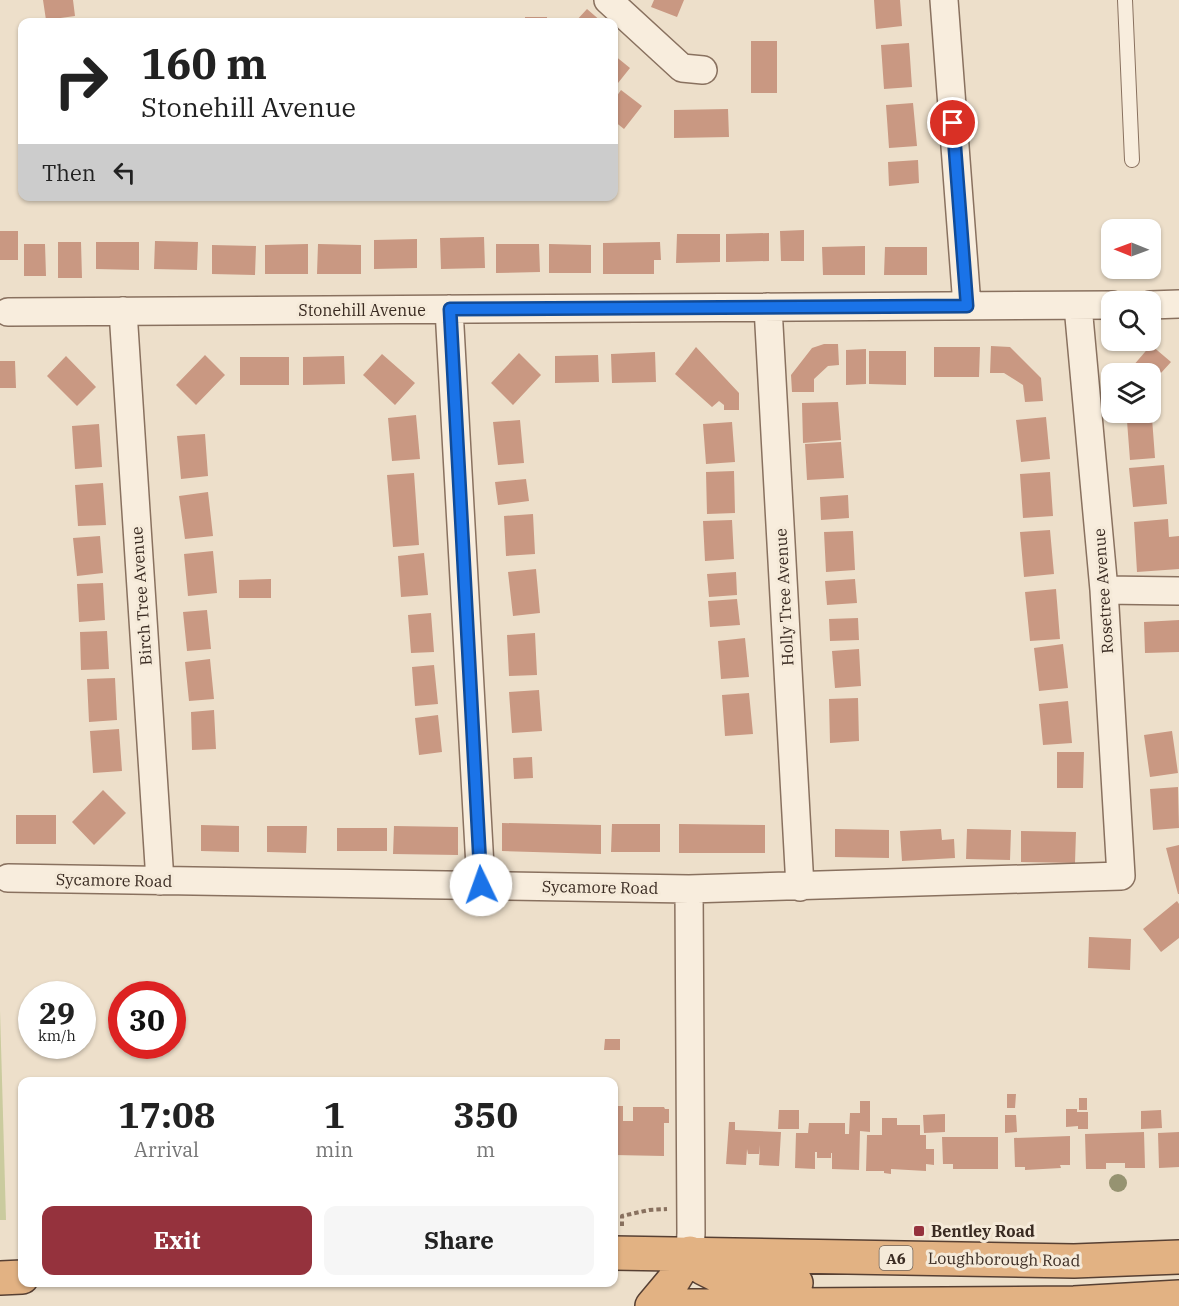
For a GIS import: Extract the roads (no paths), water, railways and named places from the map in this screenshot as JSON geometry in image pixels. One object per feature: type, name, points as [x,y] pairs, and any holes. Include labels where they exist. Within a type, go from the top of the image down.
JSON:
[{"type":"highway","name":"Loughborough Road","points":[[618,1253],[1074,1261],[1179,1257]]},
{"type":"highway","points":[[652,1306],[673,1281],[690,1253],[702,1268],[731,1282],[878,1284],[958,1303]]},
{"type":"highway","points":[[0,1278],[18,1277]]},
{"type":"highway","points":[[660,1306],[1074,1303],[1179,1297]]},
{"type":"street","points":[[608,0],[683,70]]},
{"type":"street","points":[[944,0],[967,306]]},
{"type":"street","points":[[1161,304],[1179,304]]},
{"type":"street","name":"Stonehill Avenue","points":[[8,312],[1101,305]]},
{"type":"street","name":"Rosetree Avenue","points":[[1078,306],[1104,590],[1120,876]]},
{"type":"street","name":"Holly Tree Avenue","points":[[768,308],[800,887]]},
{"type":"street","points":[[450,309],[481,885]]},
{"type":"street","name":"Birch Tree Avenue","points":[[123,311],[160,881]]},
{"type":"street","points":[[1104,590],[1179,591]]},
{"type":"street","name":"Sycamore Road","points":[[8,878],[689,889],[1120,876]]},
{"type":"street","points":[[689,889],[690,1253]]},
{"type":"lane","points":[[1125,0],[1132,160]]},
{"type":"place","name":"Bentley Road","points":[[919,1231]]}]
